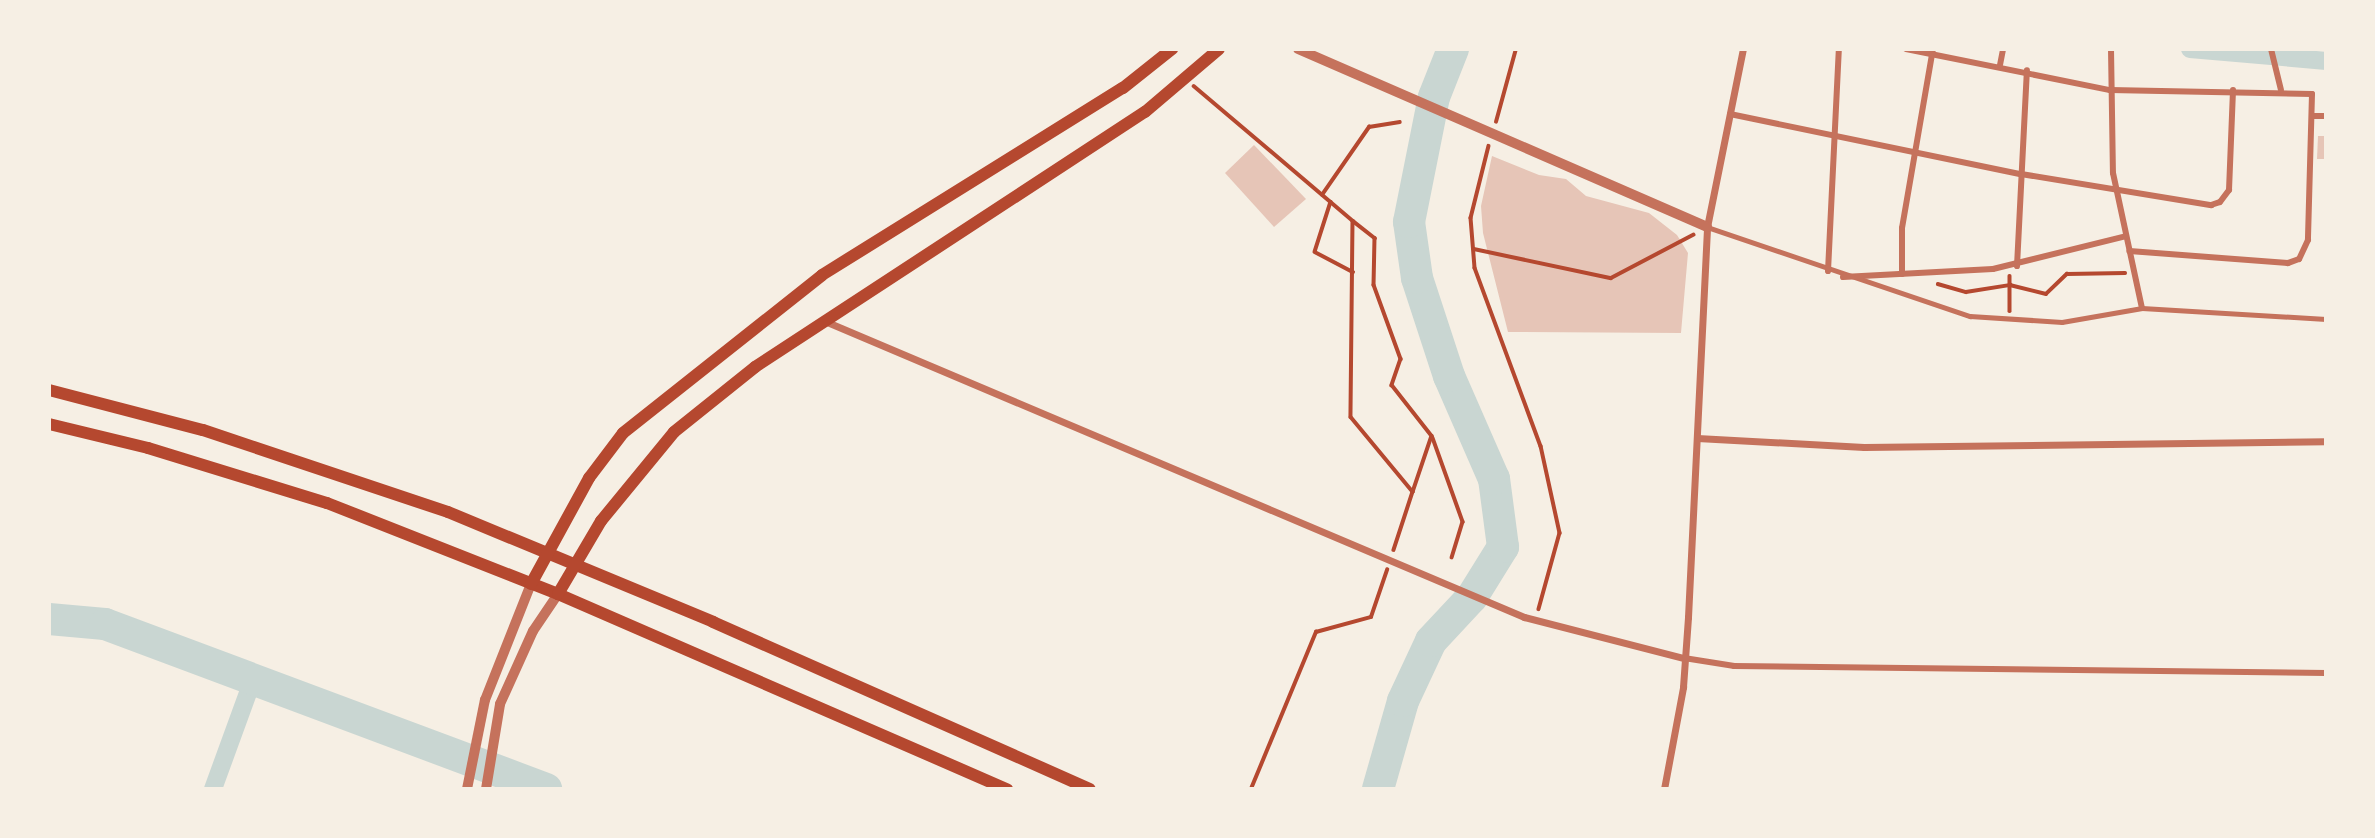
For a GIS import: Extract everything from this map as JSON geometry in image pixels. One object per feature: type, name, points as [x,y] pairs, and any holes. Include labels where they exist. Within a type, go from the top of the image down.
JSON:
[{"type":"main road","points":[[531,584],[589,478],[623,433],[719,354],[822,275],[1123,88],[1172,49]]},
{"type":"main road","points":[[558,594],[573,562],[674,432],[755,367],[827,322],[1187,80],[1219,49]]},
{"type":"main road","points":[[49,390],[203,430],[449,512],[573,562],[1090,789]]},
{"type":"main road","points":[[49,424],[148,448],[327,503],[558,594],[1007,789]]},
{"type":"street","points":[[1298,49],[1707,228]]},
{"type":"street","points":[[1664,789],[1684,657],[1707,228],[1743,49]]},
{"type":"street","points":[[1828,271],[1838,136],[1839,49]]},
{"type":"street","points":[[1906,49],[1933,51],[2110,90],[2281,90],[2312,94],[2314,116],[2308,240],[2299,259],[2288,263],[2129,251]]},
{"type":"street","points":[[2000,65],[2003,49]]},
{"type":"street","points":[[2111,49],[2110,90],[2117,191],[2142,308]]},
{"type":"street","points":[[2271,49],[2281,90]]},
{"type":"street","points":[[1902,274],[1902,228],[1933,51]]},
{"type":"street","points":[[2013,266],[2027,70]]},
{"type":"street","points":[[1730,114],[2021,174],[2211,205],[2225,197],[2233,90]]},
{"type":"street","points":[[2314,116],[2326,116]]},
{"type":"street","points":[[1843,277],[2013,266],[2126,236]]},
{"type":"street","points":[[827,322],[1416,575],[1535,621],[1684,657],[1734,666],[2326,673]]},
{"type":"street","points":[[1697,439],[1864,447],[2326,441]]},
{"type":"street","points":[[467,789],[485,700],[531,584]]},
{"type":"street","points":[[486,789],[500,705],[533,631],[558,594]]},
{"type":"lane","points":[[1707,228],[1934,307],[2010,320],[2062,322],[2142,308],[2326,319]]},
{"type":"path","points":[[1516,49],[1471,218],[1475,268],[1554,496],[1560,533],[1535,621]]},
{"type":"path","points":[[1187,80],[1375,238],[1374,285],[1401,359],[1392,385],[1432,436],[1463,522],[1452,557]]},
{"type":"path","points":[[1322,195],[1369,127],[1399,122]]},
{"type":"path","points":[[1331,202],[1315,252],[1353,272]]},
{"type":"path","points":[[1353,221],[1351,418],[1413,492]]},
{"type":"path","points":[[1474,249],[1611,278],[1707,228]]},
{"type":"path","points":[[2010,320],[2013,266]]},
{"type":"path","points":[[1922,273],[1943,287],[1966,292],[2010,285],[2046,294],[2067,274],[2104,277],[2134,272]]},
{"type":"path","points":[[1251,789],[1316,632],[1371,617],[1432,436]]},
{"type":"building","points":[[2318,136],[2326,136],[2326,159],[2317,159]]},
{"type":"building","points":[[1254,145],[1306,199],[1274,227],[1225,173]]},
{"type":"building","points":[[1492,156],[1539,175],[1566,179],[1586,196],[1649,213],[1677,235],[1688,253],[1681,333],[1508,332],[1483,233],[1481,206]]},
{"type":"waterway","points":[[1378,789],[1403,701],[1431,641],[1472,597],[1503,547],[1494,479],[1449,376],[1417,278],[1409,222],[1434,97],[1453,49]]},
{"type":"waterway","points":[[2190,49],[2326,61]]},
{"type":"waterway","points":[[49,619],[105,624],[546,789]]},
{"type":"waterway","points":[[213,789],[253,679]]}]
